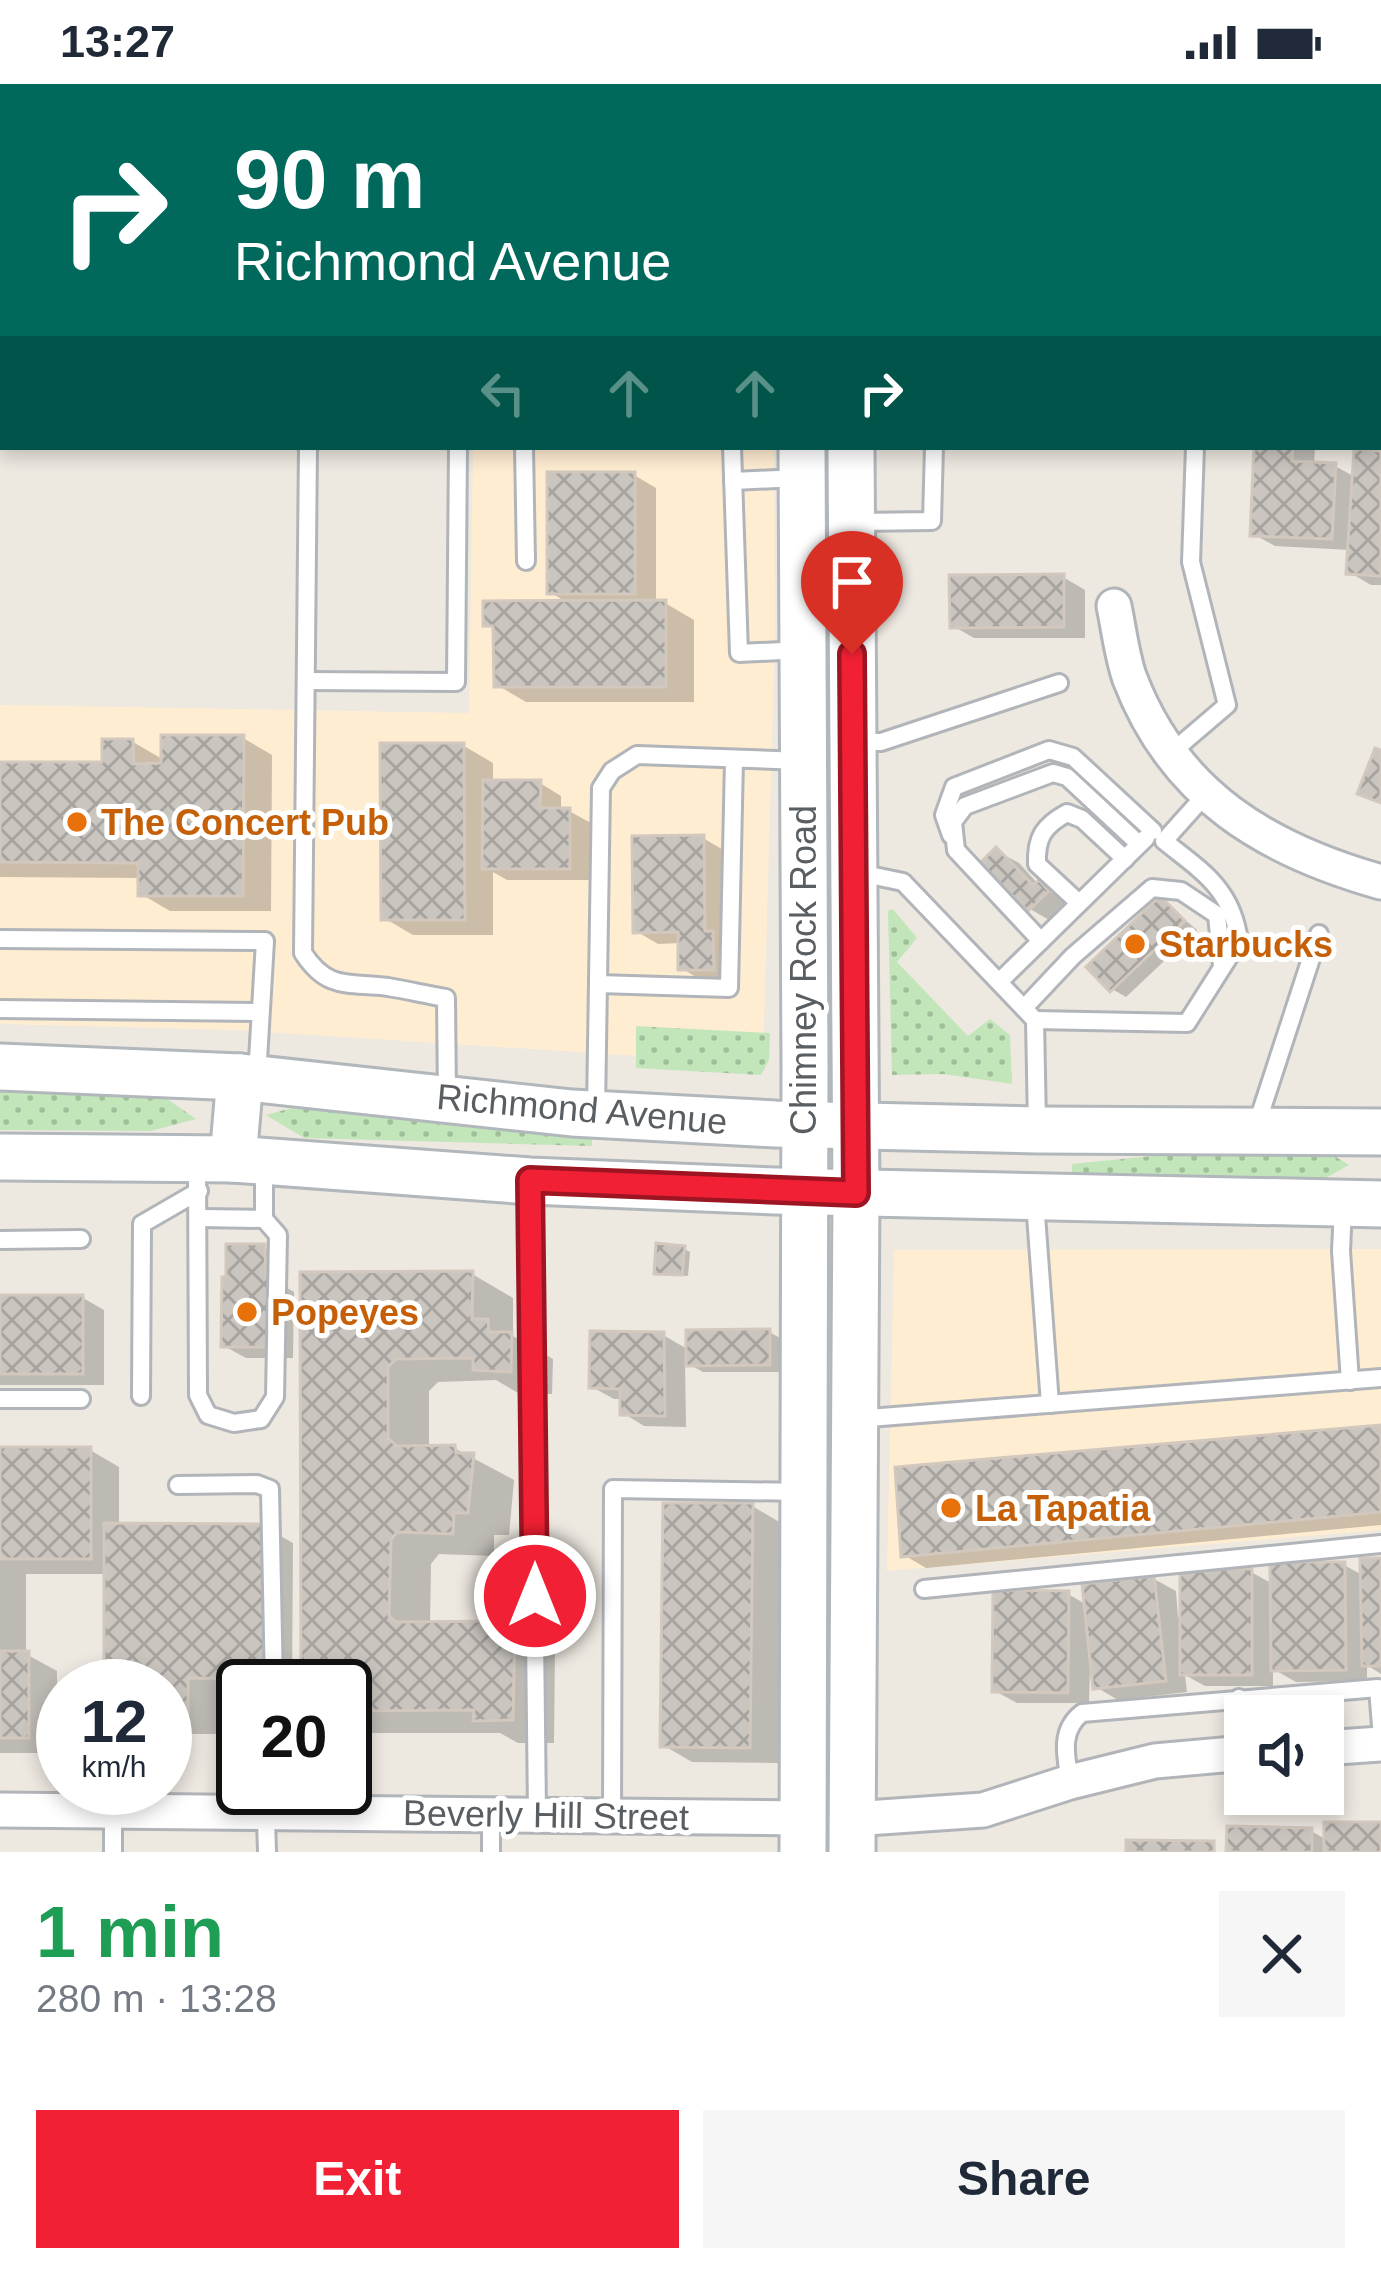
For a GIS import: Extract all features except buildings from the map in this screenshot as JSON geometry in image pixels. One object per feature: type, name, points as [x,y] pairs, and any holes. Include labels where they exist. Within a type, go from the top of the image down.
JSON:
[{"type":"main road","name":"Chimney Rock Road","points":[[828,1839],[855,1419],[851,450]]},
{"type":"main road","name":"Chimney Rock Road","points":[[802,463],[802,1492],[828,1839]]},
{"type":"main road","name":"Richmond Avenue","points":[[0,1067],[248,1078],[596,1115],[803,1125],[1381,1132]]},
{"type":"main road","points":[[223,1168],[248,1078]]},
{"type":"main road","name":"Richmond Avenue","points":[[0,1157],[856,1193],[1362,1203]]},
{"type":"main road","points":[[802,1419],[855,1419]]},
{"type":"street","points":[[1114,606],[1130,679],[1172,752],[1207,793],[1234,818],[1285,850],[1381,882]]},
{"type":"street","points":[[1344,1747],[1381,1744]]},
{"type":"street","name":"Beverly Hill Street","points":[[372,1807],[612,1815],[828,1839],[983,1810],[1155,1761],[1224,1755]]},
{"type":"street","name":"Beverly Hill Street","points":[[0,1810],[36,1810]]},
{"type":"lane","points":[[308,450],[303,953],[315,971],[337,984],[389,987],[446,998],[447,1099]]},
{"type":"lane","points":[[307,681],[456,682],[458,450]]},
{"type":"lane","points":[[524,450],[526,561]]},
{"type":"lane","points":[[732,450],[740,653],[803,650]]},
{"type":"lane","points":[[852,522],[932,521],[934,450]]},
{"type":"lane","points":[[1172,752],[1227,705],[1191,562],[1195,450]]},
{"type":"lane","points":[[733,481],[802,463]]},
{"type":"lane","points":[[853,742],[881,742],[1059,683]]},
{"type":"lane","points":[[1029,1014],[1187,1023],[1239,941],[1235,914],[1215,882],[1152,839],[1073,757],[1049,750],[954,787],[944,815],[956,850],[1041,941]]},
{"type":"lane","points":[[596,1115],[601,788],[612,771],[638,755],[803,761]]},
{"type":"lane","points":[[598,984],[729,988],[734,760]]},
{"type":"lane","points":[[999,982],[1125,859],[1207,793]]},
{"type":"lane","points":[[1078,904],[1037,864],[1036,843],[1048,823],[1067,813],[1082,819],[1125,859]]},
{"type":"lane","points":[[854,872],[903,882],[1029,1014],[1037,1130]]},
{"type":"lane","points":[[1029,1014],[1073,956],[1153,888],[1181,891],[1217,915],[1222,967]]},
{"type":"lane","points":[[1255,1131],[1319,934]]},
{"type":"lane","points":[[0,939],[265,941],[260,1012],[248,1078]]},
{"type":"lane","points":[[0,1009],[260,1012]]},
{"type":"lane","points":[[223,1168],[278,1235],[275,1397],[261,1419],[234,1423],[208,1415],[198,1395],[200,1218],[223,1168]]},
{"type":"lane","points":[[141,1396],[142,1224],[223,1168]]},
{"type":"lane","points":[[530,1180],[537,1814]]},
{"type":"lane","points":[[1035,1197],[1050,1404]]},
{"type":"lane","points":[[1350,1381],[1341,1251],[1362,1203]]},
{"type":"lane","points":[[200,1218],[264,1219]]},
{"type":"lane","points":[[0,1240],[81,1238]]},
{"type":"lane","points":[[855,1419],[1381,1378]]},
{"type":"lane","points":[[0,1399],[81,1399]]},
{"type":"lane","points":[[178,1485],[257,1484],[270,1489],[273,1659]]},
{"type":"lane","points":[[612,1815],[613,1489],[802,1492]]},
{"type":"lane","points":[[924,1589],[1381,1544]]},
{"type":"lane","points":[[1281,1695],[1378,1688],[1381,1726]]},
{"type":"lane","points":[[1070,1782],[1066,1733],[1082,1713],[1224,1699]]},
{"type":"lane","points":[[491,1814],[491,1852]]},
{"type":"lane","points":[[113,1815],[113,1852]]},
{"type":"lane","points":[[266,1815],[267,1852]]},
{"type":"shaded area","points":[[473,450],[774,450],[775,633],[763,1064],[234,1030],[0,1024],[0,705],[469,713]]},
{"type":"shaded area","points":[[1381,1249],[1381,1530],[887,1571],[894,1250]]},
{"type":"green space","points":[[893,909],[917,938],[897,962],[968,1036],[990,1019],[1010,1035],[1012,1084],[944,1074],[892,1075],[888,911]]},
{"type":"green space","points":[[636,1026],[770,1033],[769,1060],[761,1075],[636,1068]]},
{"type":"green space","points":[[0,1090],[157,1092],[196,1119],[151,1131],[0,1130]]},
{"type":"green space","points":[[310,1103],[592,1131],[592,1146],[304,1138],[266,1115]]},
{"type":"green space","points":[[1243,1147],[1331,1154],[1349,1165],[1324,1179],[1072,1178],[1072,1164]]},
{"type":"place","name":"The Concert Pub","points":[[77,822]]},
{"type":"place","name":"Starbucks","points":[[1135,944]]},
{"type":"place","name":"Popeyes","points":[[247,1312]]},
{"type":"place","name":"La Tapatia","points":[[951,1508]]},
{"type":"route","points":[[535,1596],[530,1180],[856,1193],[852,654]]}]
